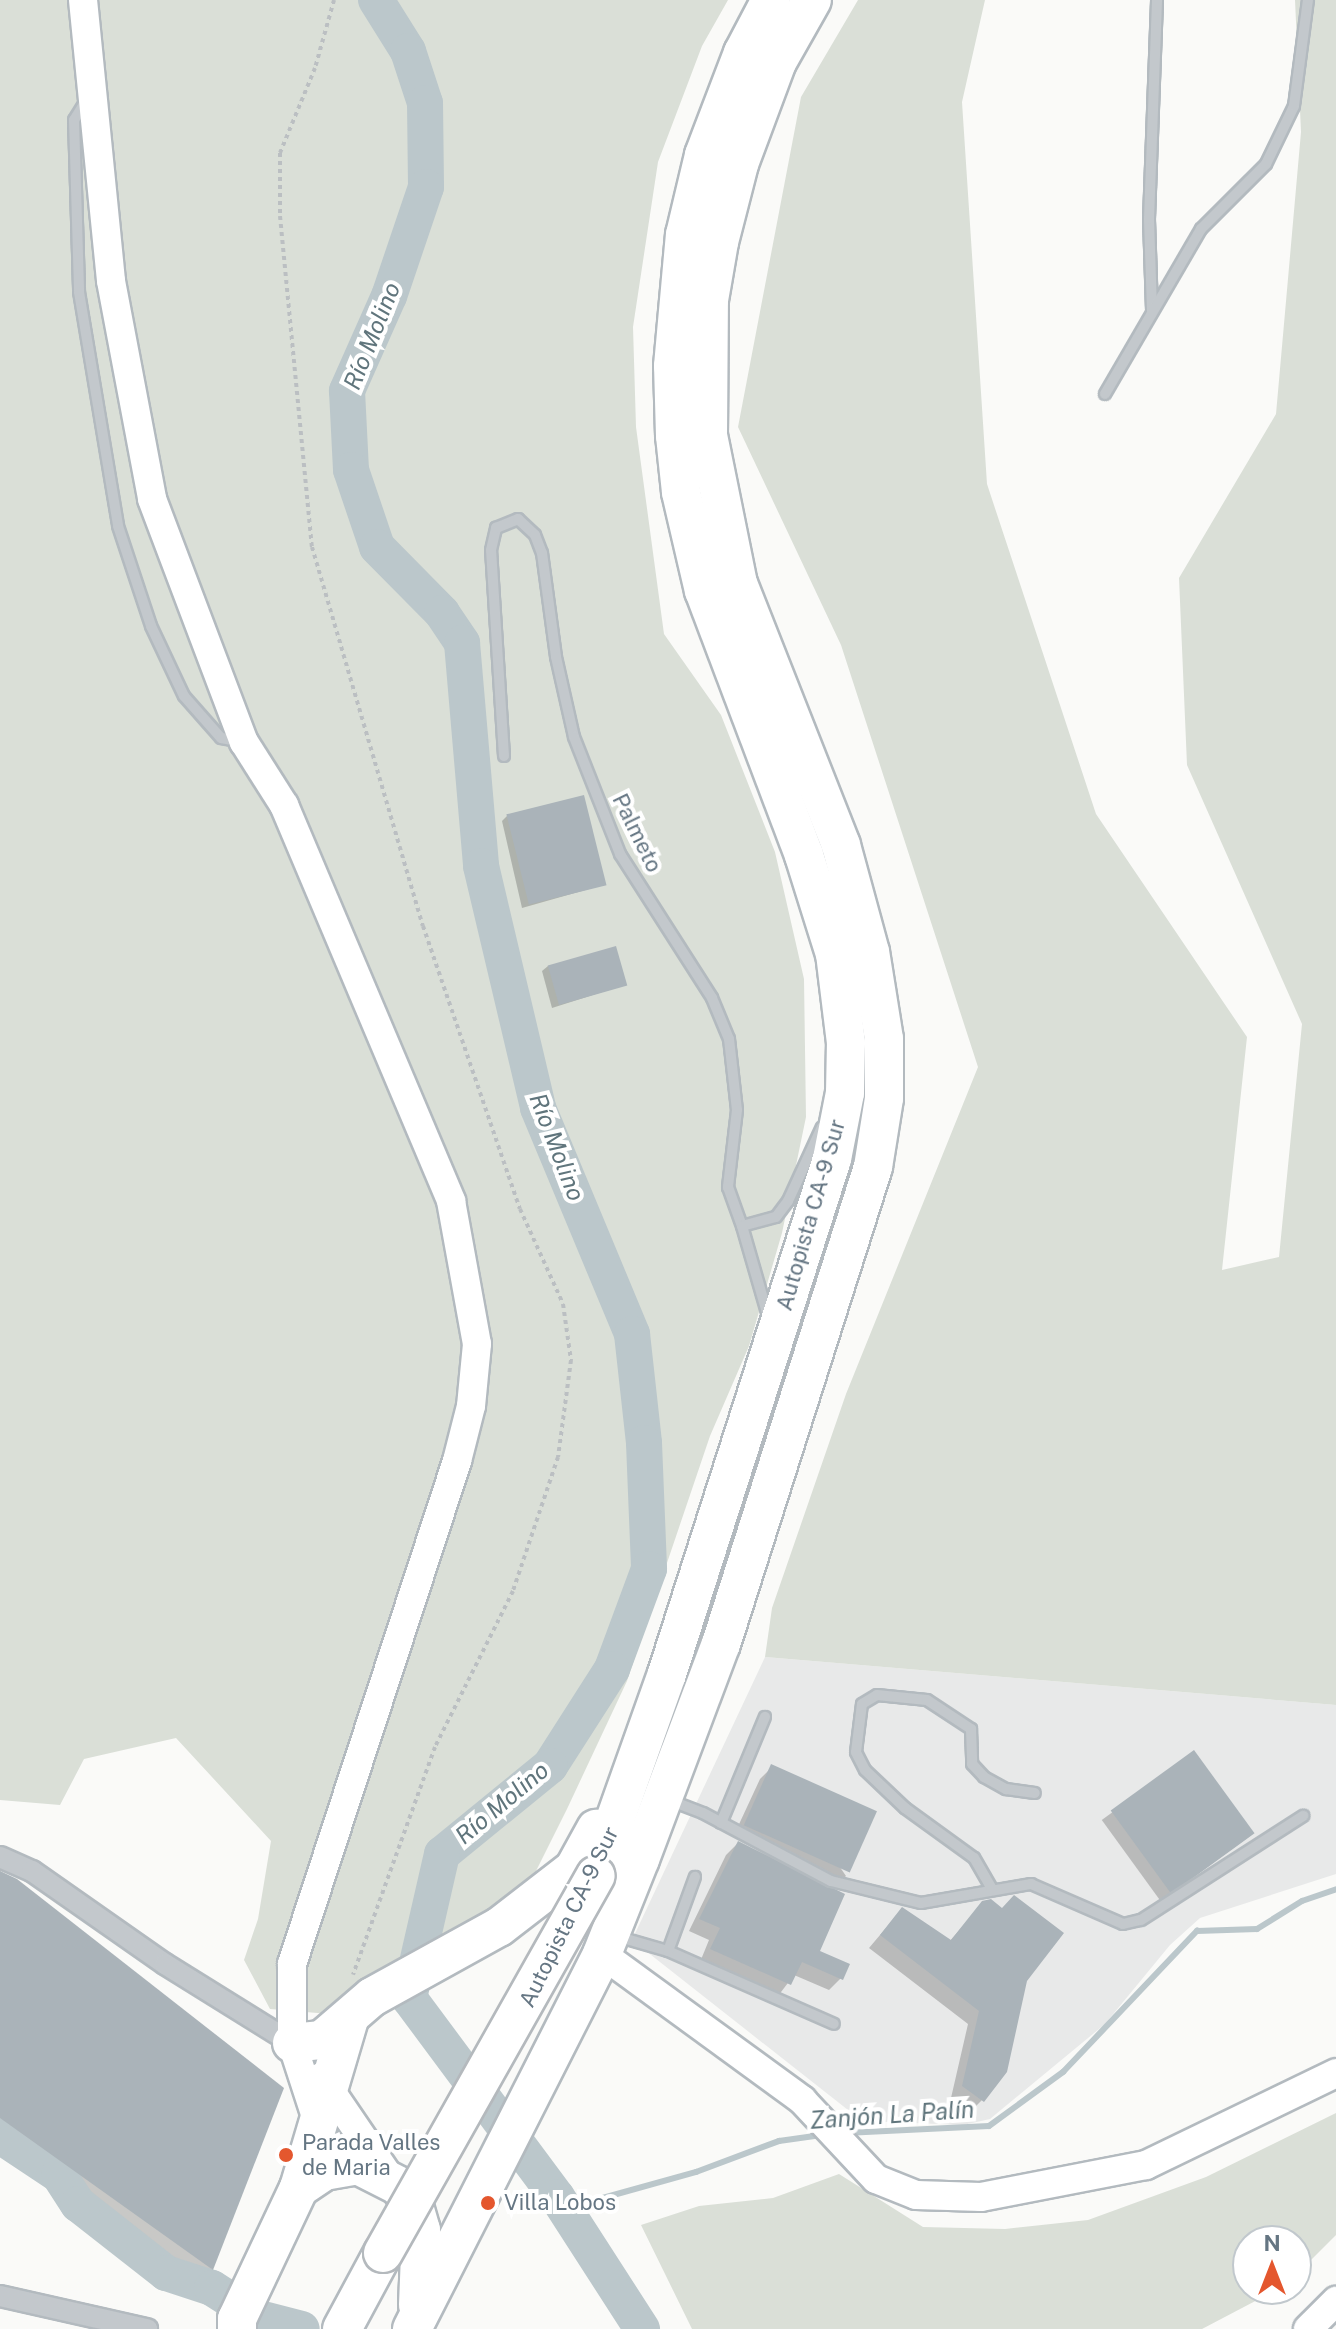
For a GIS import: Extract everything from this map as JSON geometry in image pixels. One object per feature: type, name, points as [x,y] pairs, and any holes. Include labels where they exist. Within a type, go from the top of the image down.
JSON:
[{"type":"highway","name":"Autopista CA-9 Sur","points":[[342,2329],[595,1876],[667,1674],[772,1347],[832,1159],[845,1093],[846,1043],[835,954],[804,855],[704,591],[681,492],[675,436],[674,352],[685,235],[704,155],[743,53],[771,0]]},
{"type":"highway","name":"Autopista CA-9 Sur","points":[[415,2324],[606,1944],[721,1644],[873,1167],[884,1098],[884,1039],[854,881],[738,584],[708,435],[709,300],[719,242],[739,164],[777,62],[812,0]]},
{"type":"highway","points":[[292,2043],[322,2040],[361,2008],[482,1937],[544,1895],[581,1860],[645,1709],[667,1674]]},
{"type":"highway","points":[[237,2324],[299,2188],[321,2100],[361,2008]]},
{"type":"highway","points":[[299,2188],[340,2166],[374,2169],[390,2178],[407,2195],[418,2218],[420,2264],[415,2324]]},
{"type":"main road","points":[[83,0],[111,281],[152,499],[244,742],[284,805],[451,1201],[477,1344],[471,1406],[457,1461],[292,1964],[292,2043],[321,2100],[390,2178]]},
{"type":"main road","points":[[606,1944],[819,2115],[853,2149],[876,2179],[891,2189],[947,2198],[981,2197],[1146,2165],[1336,2073]]},
{"type":"main road","points":[[1308,2329],[1336,2301]]},
{"type":"street","points":[[0,1857],[32,1871],[165,1964],[292,2043]]},
{"type":"street","points":[[0,2296],[147,2329]]},
{"type":"lane","points":[[1152,312],[1149,219],[1157,0]]},
{"type":"lane","points":[[1105,394],[1201,229],[1271,152],[1294,106],[1308,0]]},
{"type":"lane","points":[[90,93],[74,120],[79,292],[118,526],[151,626],[184,696],[221,738],[244,742]]},
{"type":"lane","name":"Palmeto","points":[[504,756],[491,550],[496,528],[518,519],[535,535],[542,553],[556,657],[574,737],[620,854],[712,998],[729,1039],[737,1110],[728,1187],[742,1226]]},
{"type":"lane","points":[[772,1347],[766,1304],[742,1226],[776,1217],[788,1201],[820,1129],[845,1093]]},
{"type":"lane","points":[[992,1889],[974,1858],[905,1808],[865,1770],[856,1752],[862,1704],[877,1695],[927,1700],[971,1729],[972,1764],[984,1777],[1006,1789],[1035,1793]]},
{"type":"lane","points":[[721,1823],[765,1717]]},
{"type":"lane","points":[[663,1798],[721,1823],[831,1881],[921,1903],[1031,1884],[1052,1889],[1110,1920],[1141,1920],[1303,1816]]},
{"type":"lane","points":[[668,1951],[695,1877]]},
{"type":"lane","points":[[606,1944],[668,1951],[834,2024]]},
{"type":"path","points":[[334,0],[315,68],[280,153],[280,216],[312,547],[423,926],[520,1209],[563,1304],[571,1360],[558,1457],[518,1576],[435,1747],[351,1981],[361,2008]]},
{"type":"shaded area","points":[[0,0],[728,0],[702,46],[658,162],[633,327],[636,427],[664,634],[721,715],[775,852],[804,979],[806,1117],[782,1233],[749,1346],[710,1436],[627,1681],[567,1809],[535,1873],[488,1922],[365,2017],[270,2009],[244,1960],[258,1919],[271,1841],[176,1738],[84,1759],[60,1805],[0,1800]]},
{"type":"shaded area","points":[[858,0],[985,0],[962,102],[987,484],[1096,814],[1247,1037],[1222,1270],[1279,1257],[1302,1024],[1187,765],[1179,578],[1276,414],[1301,132],[1295,0],[1336,0],[1336,1705],[765,1657],[772,1608],[846,1394],[978,1067],[841,645],[738,427],[801,97]]},
{"type":"shaded area","points":[[765,1657],[1336,1705],[1336,1874],[1200,1918],[1170,1945],[1105,2024],[990,2119],[963,2125],[862,2121],[632,1940]]},
{"type":"shaded area","points":[[1336,2113],[1336,2235],[1312,2259],[1312,2225],[1232,2225],[1232,2305],[1248,2305],[1202,2329],[692,2329],[641,2225],[699,2206],[773,2198],[839,2174],[923,2227],[1005,2229],[1088,2220],[1206,2177]]},
{"type":"building","points":[[584,795],[606,885],[529,905],[506,814]]},
{"type":"building","points":[[616,946],[627,985],[559,1005],[548,966]]},
{"type":"building","points":[[1194,1750],[1255,1833],[1171,1894],[1111,1811]]},
{"type":"building","points":[[771,1764],[877,1811],[850,1872],[744,1825]]},
{"type":"building","points":[[738,1841],[845,1894],[820,1951],[850,1964],[843,1980],[802,1962],[791,1985],[710,1949],[720,1928],[699,1919]]},
{"type":"building","points":[[0,1871],[17,1879],[284,2088],[213,2270],[0,2118]]},
{"type":"building","points":[[1014,1895],[1064,1933],[1027,1981],[1007,2072],[984,2102],[962,2086],[979,2011],[880,1935],[902,1907],[951,1940],[982,1901],[991,1899],[1002,1908]]},
{"type":"waterway","name":"Río Molino","points":[[376,0],[408,51],[425,103],[426,187],[389,296],[347,391],[351,470],[377,547],[442,613],[462,643],[481,866],[538,1108],[632,1334],[644,1443],[649,1569],[612,1669],[550,1766],[442,1854],[409,1998],[557,2197],[642,2329]]},
{"type":"waterway","name":"Zanjón La Palín","points":[[845,2133],[989,2126],[1063,2072],[1197,1931],[1257,1929],[1302,1901],[1336,1889]]},
{"type":"waterway","name":"Zanjón La Palín","points":[[571,2221],[599,2199],[696,2172],[779,2141],[822,2135]]},
{"type":"waterway","points":[[0,2136],[59,2175],[78,2204],[166,2273],[212,2288],[259,2318],[302,2329]]},
{"type":"place","name":"Parada Valles de Maria","points":[[286,2155]]},
{"type":"place","name":"Villa Lobos","points":[[488,2203]]}]
